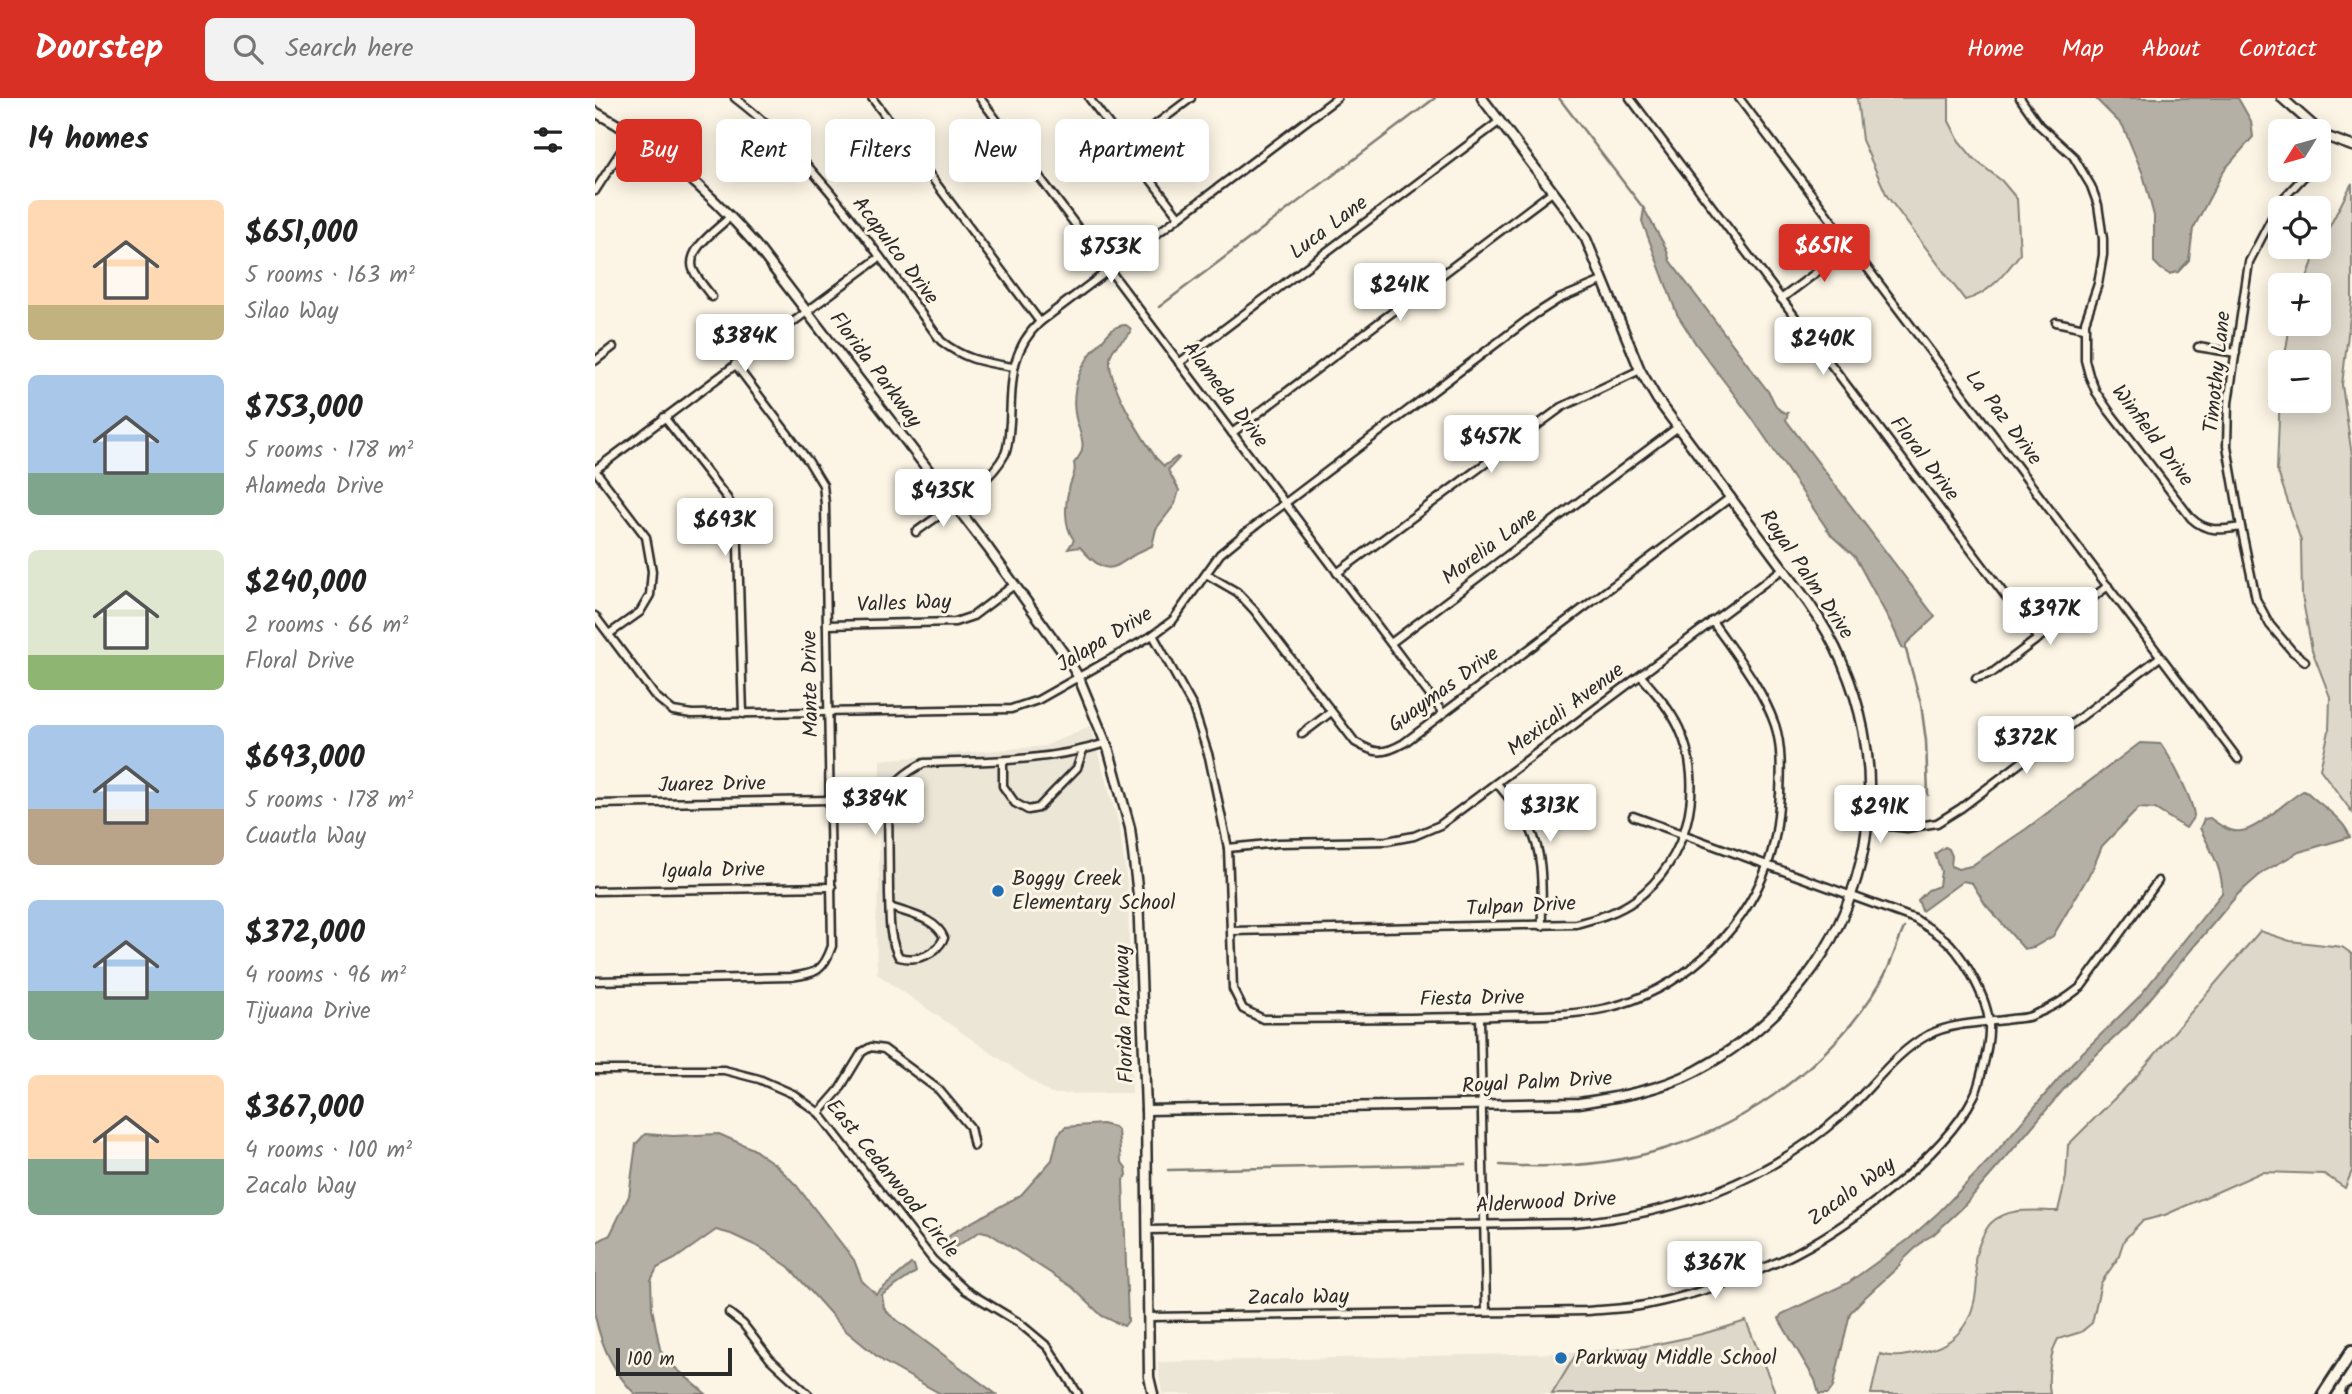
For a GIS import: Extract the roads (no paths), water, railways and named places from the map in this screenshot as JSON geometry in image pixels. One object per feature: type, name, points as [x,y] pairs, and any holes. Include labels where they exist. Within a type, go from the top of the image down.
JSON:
[{"type":"highway","points":[[2324,1394],[2352,1351]]},
{"type":"street","name":"Acapulco Drive","points":[[735,98],[795,153],[836,201],[941,341],[956,353],[972,360],[1013,367]]},
{"type":"street","points":[[872,98],[1040,322]]},
{"type":"street","name":"Alameda Drive","points":[[980,98],[1443,713]]},
{"type":"street","points":[[1089,98],[1105,119]]},
{"type":"street","points":[[1163,119],[1191,98]]},
{"type":"street","points":[[916,532],[986,479],[1005,453],[1010,431],[1013,367],[1026,335],[1337,98]]},
{"type":"street","name":"Royal Palm Drive","points":[[1146,1110],[1579,1102],[1606,1099],[1666,1084],[1695,1072],[1732,1050],[1761,1028],[1790,999],[1825,950],[1851,897],[1863,858],[1869,824],[1868,765],[1858,702],[1846,667],[1824,625],[1784,568],[1657,399],[1640,370],[1586,239],[1482,98]]},
{"type":"street","name":"Floral Drive","points":[[1630,98],[2038,639]]},
{"type":"street","name":"La Paz Drive","points":[[1739,98],[2238,759]]},
{"type":"street","name":"Winfield Drive","points":[[2020,98],[2039,125],[2073,156],[2091,186],[2098,205],[2103,255],[2098,284],[2088,308],[2084,328],[2085,360],[2096,392],[2191,518],[2207,529],[2241,527]]},
{"type":"street","points":[[2282,98],[2306,119]]},
{"type":"street","name":"Florida Parkway","points":[[595,112],[616,124]]},
{"type":"street","name":"Luca Lane","points":[[1179,363],[1500,121]]},
{"type":"street","points":[[2331,138],[2352,146]]},
{"type":"street","points":[[595,191],[616,159]]},
{"type":"street","name":"Florida Parkway","points":[[695,182],[731,216],[808,310],[1014,584],[1079,678],[1106,743],[1130,828],[1138,895],[1146,1110],[1149,1377],[1153,1394]]},
{"type":"street","points":[[1152,182],[1179,217]]},
{"type":"street","name":"Timothy Lane","points":[[2299,182],[2280,202],[2249,262],[2228,403],[2227,446],[2252,586],[2261,611],[2292,651],[2305,661]]},
{"type":"street","points":[[1231,433],[1552,192]]},
{"type":"street","points":[[712,297],[693,270],[691,259],[699,246],[731,216]]},
{"type":"street","points":[[1781,299],[1850,247]]},
{"type":"street","points":[[609,634],[640,612],[650,596],[652,570],[646,537],[595,470],[880,257]]},
{"type":"street","name":"Jalapa Drive","points":[[595,616],[655,696],[673,710],[692,714],[1011,709],[1038,700],[1153,635],[1173,620],[1220,554],[1534,316],[1559,299],[1602,281]]},
{"type":"street","points":[[2056,323],[2084,328]]},
{"type":"street","points":[[595,361],[613,347]]},
{"type":"street","points":[[2198,347],[2236,353]]},
{"type":"street","name":"Mante Drive","points":[[595,981],[791,977],[814,973],[826,963],[832,946],[823,485],[809,462],[736,365]]},
{"type":"street","points":[[1338,573],[1562,407],[1640,370]]},
{"type":"street","points":[[664,417],[727,498],[737,515],[743,713]]},
{"type":"street","name":"Morelia Lane","points":[[1391,643],[1678,427]]},
{"type":"street","name":"Guaymas Drive","points":[[1206,575],[1237,592],[1254,610],[1355,742],[1371,751],[1389,751],[1731,498]]},
{"type":"street","name":"Mexicali Avenue","points":[[1228,848],[1278,843],[1387,841],[1414,836],[1440,825],[1784,568]]},
{"type":"street","name":"Valles Way","points":[[827,625],[955,622],[973,616],[1014,584]]},
{"type":"street","points":[[1976,678],[1992,673],[2108,586]]},
{"type":"street","name":"Fiesta Drive","points":[[1153,635],[1193,707],[1209,757],[1228,848],[1233,989],[1239,1003],[1263,1019],[1480,1017],[1593,1011],[1632,1000],[1666,985],[1693,967],[1737,922],[1768,865],[1778,821],[1781,771],[1775,726],[1754,682],[1712,621]]},
{"type":"street","points":[[1869,824],[1907,828],[1937,823],[1961,808],[2160,657]]},
{"type":"street","name":"Tulpan Drive","points":[[1232,931],[1576,924],[1605,916],[1634,901],[1653,886],[1671,862],[1689,818],[1692,787],[1686,748],[1678,726],[1641,676]]},
{"type":"street","points":[[1302,734],[1331,712]]},
{"type":"street","points":[[890,907],[933,923],[940,929],[944,938],[938,949],[920,958],[908,960],[899,957],[891,943],[890,907],[888,796],[891,789],[912,769],[924,763],[1003,761],[1083,750],[1106,743]]},
{"type":"street","points":[[1003,761],[1003,786],[1015,803],[1028,810],[1038,808],[1077,768],[1083,750]]},
{"type":"street","points":[[1497,783],[1526,821],[1536,842],[1540,862],[1542,926]]},
{"type":"street","name":"Juarez Drive","points":[[595,804],[830,800]]},
{"type":"street","name":"Zacalo Way","points":[[1148,1317],[1587,1311],[1644,1305],[1711,1288],[1782,1260],[1837,1229],[1916,1167],[1956,1124],[1975,1095],[1987,1053],[1990,1021],[1974,978],[1949,943],[1915,919],[1633,816]]},
{"type":"street","name":"Alderwood Drive","points":[[1148,1230],[1573,1223],[1633,1216],[1698,1200],[1768,1167],[1820,1133],[1845,1112],[1915,1042],[1954,1025],[2030,1017],[2064,1000],[2081,987],[2158,881]]},
{"type":"street","name":"Iguala Drive","points":[[595,891],[832,887]]},
{"type":"street","points":[[1480,1017],[1486,1312]]},
{"type":"street","points":[[818,1113],[839,1090],[862,1052],[871,1047],[884,1049],[939,1090],[970,1127],[974,1146]]},
{"type":"street","name":"East Cedarwood Circle","points":[[595,1070],[724,1070],[759,1079],[793,1094],[818,1113],[933,1260],[965,1290],[1018,1322],[1048,1347],[1078,1394]]},
{"type":"street","points":[[730,1313],[743,1324],[770,1359],[807,1394]]},
{"type":"waterway","points":[[1159,307],[1435,98]]},
{"type":"waterway","points":[[1559,98],[1644,209]]},
{"type":"waterway","points":[[1906,650],[1921,704],[1926,741],[1928,795]]},
{"type":"waterway","points":[[1500,1165],[1585,1164],[1626,1158],[1665,1149],[1703,1135],[1739,1117],[1774,1095],[1808,1068],[1842,1034],[1863,1009],[1880,982],[1904,928]]},
{"type":"waterway","points":[[1168,1170],[1466,1164]]},
{"type":"place","name":"Boggy Creek Elementary School","points":[[998,891]]},
{"type":"place","name":"Parkway Middle School","points":[[1561,1358]]}]
